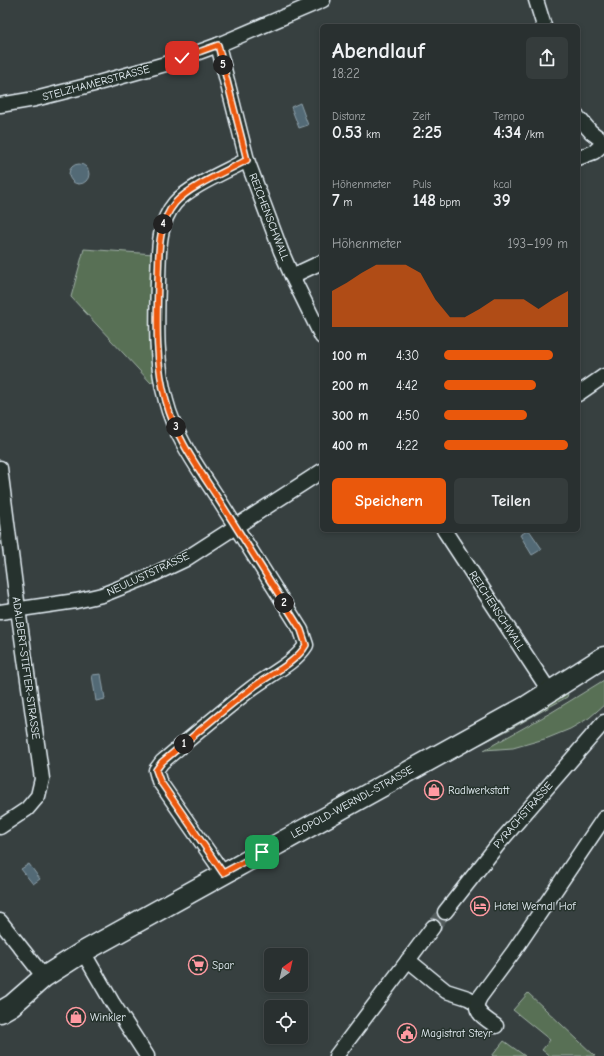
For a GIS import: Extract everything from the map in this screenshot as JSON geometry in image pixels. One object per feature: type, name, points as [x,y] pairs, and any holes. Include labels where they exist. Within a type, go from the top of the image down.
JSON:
[{"type":"street","name":"STELZHAMERSTRASSE","points":[[0,105],[35,99],[98,84],[169,63],[218,45],[323,0]]},
{"type":"street","points":[[536,0],[543,24]]},
{"type":"street","name":"REICHENSCHWALL","points":[[218,45],[247,160],[281,251],[320,333]]},
{"type":"street","points":[[580,120],[604,143],[594,152],[580,157]]},
{"type":"street","points":[[223,873],[160,781],[156,770],[162,762],[253,687],[301,654],[306,645],[301,630],[190,454],[171,416],[166,403],[158,360],[157,312],[161,232],[166,217],[174,204],[185,193],[247,160]]},
{"type":"street","points":[[292,276],[320,263]]},
{"type":"street","points":[[580,393],[604,376]]},
{"type":"street","name":"ADALBERT-STIFTER-STRASSE","points":[[0,468],[42,779],[38,796],[27,809],[0,827]]},
{"type":"street","name":"NEULUSTSTRASSE","points":[[0,612],[76,602],[108,594],[184,560],[320,472]]},
{"type":"street","name":"REICHENSCHWALL","points":[[445,532],[550,692]]},
{"type":"street","name":"LEOPOLD-WERNDL-STRASSE","points":[[0,1012],[12,1005],[44,977],[83,952],[550,692],[604,657]]},
{"type":"street","name":"PYRACHSTRASSE","points":[[445,912],[500,842],[604,722]]},
{"type":"street","points":[[496,1026],[479,1013],[476,1008],[480,996],[514,951],[604,818]]},
{"type":"street","points":[[0,921],[44,977]]},
{"type":"street","points":[[336,1056],[433,928]]},
{"type":"street","points":[[83,952],[112,1002],[147,1056]]},
{"type":"street","points":[[408,960],[446,991],[468,998],[477,1003]]},
{"type":"green space","points":[[84,249],[154,254],[156,377],[151,383],[71,297]]},
{"type":"green space","points":[[604,680],[604,705],[589,718],[570,729],[548,738],[513,748],[484,750],[552,712]]},
{"type":"green space","points":[[566,692],[568,694],[567,697],[512,728],[481,744],[479,743]]},
{"type":"green space","points":[[528,993],[595,1056],[550,1056],[542,1050],[550,1040],[513,1010]]},
{"type":"green space","points":[[504,1041],[525,1056],[492,1056]]},
{"type":"water","points":[[300,103],[308,125],[299,128],[291,107]]},
{"type":"water","points":[[79,164],[86,167],[89,174],[86,181],[79,184],[72,181],[69,174],[72,167]]},
{"type":"water","points":[[525,532],[530,532],[542,549],[532,555],[520,535]]},
{"type":"water","points":[[101,674],[105,699],[96,701],[92,675]]},
{"type":"water","points":[[29,864],[40,879],[33,884],[21,869]]},
{"type":"tunnel","points":[[433,927],[445,912]]},
{"type":"place","name":"Radlwerkstatt","points":[[434,790]]},
{"type":"place","name":"Hotel Werndl Hof","points":[[480,906]]},
{"type":"place","name":"Spar","points":[[198,965]]},
{"type":"place","name":"Winkler","points":[[76,1017]]},
{"type":"place","name":"Magistrat Steyr","points":[[407,1033]]},
{"type":"route","points":[[182,58],[218,45],[247,160],[185,193],[174,204],[166,217],[161,232],[158,277],[157,326],[158,360],[161,381],[166,403],[173,423],[190,454],[301,630],[306,645],[301,654],[253,687],[162,762],[156,770],[160,781],[223,873],[262,852]]}]
